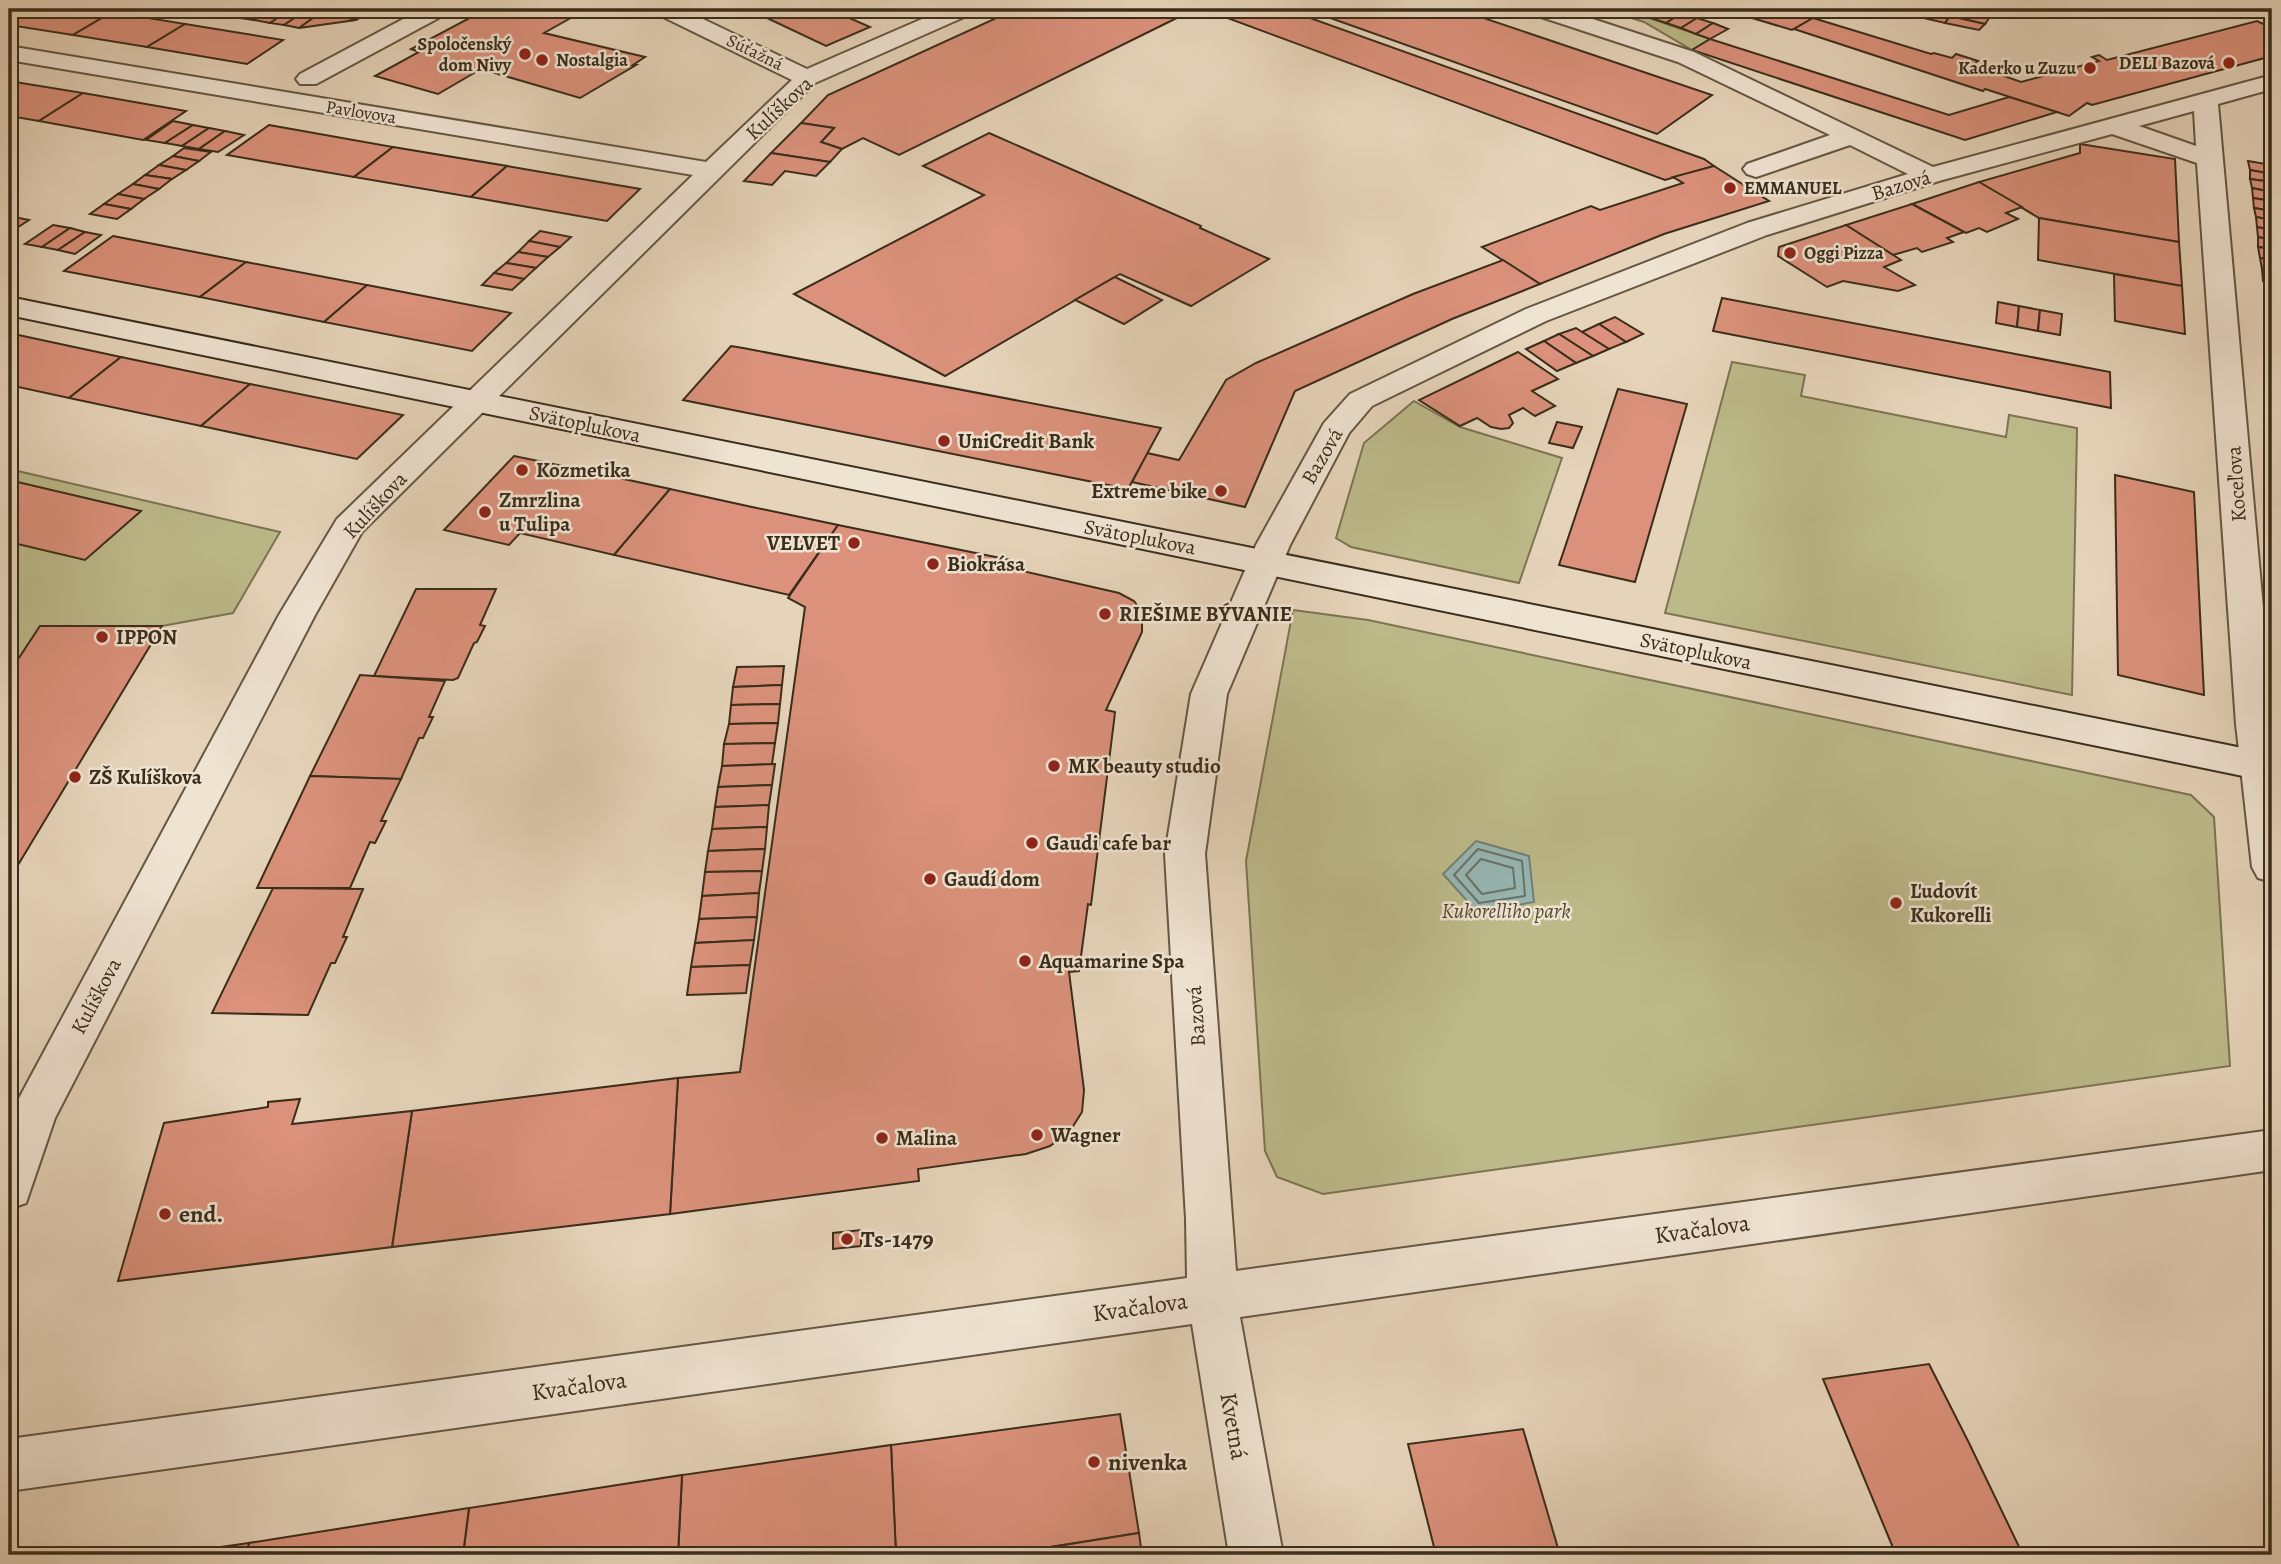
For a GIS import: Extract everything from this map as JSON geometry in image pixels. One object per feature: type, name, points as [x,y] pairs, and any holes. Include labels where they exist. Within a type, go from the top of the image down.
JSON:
[{"type":"street","points":[[308,79],[438,9]]},
{"type":"street","name":"Súťažná","points":[[665,9],[807,78]]},
{"type":"street","name":"Kulíškova","points":[[9,1188],[38,1105],[297,615],[349,526],[807,78],[963,9]]},
{"type":"street","points":[[1539,9],[1686,57],[1930,176]]},
{"type":"street","name":"Pavlovova","points":[[9,53],[714,171]]},
{"type":"street","name":"Bazová","points":[[1212,1297],[1210,1219],[1185,853],[1209,694],[1242,612],[1281,530],[1335,430],[1361,400],[1536,315],[1757,229],[1930,176],[2272,82]]},
{"type":"street","name":"Koceľova","points":[[2205,100],[2266,767],[2272,867]]},
{"type":"street","points":[[2111,125],[2210,159]]},
{"type":"street","points":[[1756,169],[1852,136]]},
{"type":"street","name":"Svätoplukova","points":[[9,306],[2266,767]]},
{"type":"street","name":"Kvačalova","points":[[9,1465],[2272,1150]]},
{"type":"street","name":"Kvetná","points":[[1212,1297],[1256,1555]]},
{"type":"green space","points":[[1603,9],[1632,9],[1637,14],[1710,39],[1692,50],[1644,22]]},
{"type":"green space","points":[[1732,362],[1805,375],[1801,396],[2006,437],[2009,415],[2077,428],[2072,695],[1665,613]]},
{"type":"green space","points":[[1414,401],[1460,427],[1562,458],[1519,583],[1351,547],[1336,538],[1364,443]]},
{"type":"green space","points":[[9,469],[280,532],[233,613],[162,626],[40,626],[9,673]]},
{"type":"green space","name":"Kukorelliho park","points":[[1293,610],[1368,620],[2191,795],[2214,817],[2230,1066],[1323,1194],[1277,1177],[1265,1151],[1246,861]]},
{"type":"water","points":[[1476,841],[1529,856],[1534,902],[1477,912],[1443,874]]},
{"type":"building","points":[[24,9],[90,9],[112,12],[73,35],[9,25],[9,17]]},
{"type":"building","points":[[235,9],[254,9],[239,18],[224,16]]},
{"type":"building","points":[[254,9],[272,9],[254,20],[239,18]]},
{"type":"building","points":[[272,9],[288,11],[270,23],[254,20]]},
{"type":"building","points":[[345,9],[369,13],[356,20],[333,14]]},
{"type":"building","name":"Spoločenský dom Nivy","points":[[498,9],[585,10],[544,33],[645,57],[580,98],[481,69],[438,94],[375,76],[419,52],[411,49],[477,14],[485,16]]},
{"type":"building","points":[[746,9],[791,9],[767,18]]},
{"type":"building","points":[[791,9],[829,9],[870,27],[826,46],[767,18]]},
{"type":"building","points":[[1016,9],[1195,9],[899,155],[863,138],[842,149],[821,142],[834,128],[801,123],[828,95]]},
{"type":"building","points":[[1285,9],[1704,159],[1714,166],[1665,180],[1206,10]]},
{"type":"building","points":[[1305,9],[1457,9],[1712,95],[1657,134]]},
{"type":"building","points":[[1644,9],[1667,9],[1651,18],[1636,13]]},
{"type":"building","points":[[1667,9],[1682,13],[1666,23],[1651,18]]},
{"type":"building","points":[[1722,9],[1783,9],[1813,18],[1792,30]]},
{"type":"building","points":[[1915,9],[1950,16],[1945,23],[1910,15]]},
{"type":"building","points":[[1918,9],[1950,9],[1955,10],[1950,16]]},
{"type":"building","points":[[1955,10],[1994,11],[1989,18]]},
{"type":"building","points":[[1955,10],[1989,18],[1985,24],[1950,16]]},
{"type":"building","points":[[288,11],[302,13],[284,25],[270,23]]},
{"type":"building","points":[[112,12],[185,24],[147,47],[73,35]]},
{"type":"building","points":[[302,13],[316,16],[299,28],[284,25]]},
{"type":"building","points":[[1682,13],[1697,18],[1681,28],[1666,23]]},
{"type":"building","points":[[333,14],[356,20],[299,28],[316,16]]},
{"type":"building","points":[[1950,16],[1985,24],[1979,30],[1945,23]]},
{"type":"building","points":[[1697,18],[1713,23],[1696,34],[1681,28]]},
{"type":"building","points":[[1813,18],[1931,54],[1952,58],[1956,54],[1978,61],[1973,65],[2021,82],[2099,61],[2092,57],[2099,55],[2107,60],[2257,21],[2272,28],[2272,56],[2092,105],[2087,103],[2069,116],[1985,89],[1983,91],[1794,29]]},
{"type":"building","points":[[1713,23],[1728,29],[1710,39],[1696,34]]},
{"type":"building","points":[[185,24],[283,40],[247,64],[147,47]]},
{"type":"building","points":[[1710,39],[1949,115],[2009,97],[2057,112],[1965,140],[1692,50]]},
{"type":"building","points":[[9,81],[83,93],[39,121],[9,116]]},
{"type":"building","points":[[83,93],[186,111],[143,140],[39,121]]},
{"type":"building","points":[[173,121],[193,125],[165,143],[146,140]]},
{"type":"building","points":[[801,123],[834,128],[821,142],[842,149],[830,162],[771,153]]},
{"type":"building","points":[[193,125],[209,128],[182,146],[165,143]]},
{"type":"building","points":[[269,125],[393,147],[354,177],[227,155]]},
{"type":"building","points":[[209,128],[225,131],[199,149],[182,146]]},
{"type":"building","points":[[225,131],[244,135],[218,152],[199,149]]},
{"type":"building","points":[[989,133],[1201,226],[1200,228],[1269,259],[1191,306],[1120,274],[945,376],[794,294],[984,195],[923,166]]},
{"type":"building","points":[[2080,144],[2175,159],[2179,242],[2039,218],[1979,182],[2080,153]]},
{"type":"building","points":[[393,147],[507,166],[471,197],[354,177]]},
{"type":"building","points":[[184,148],[211,152],[199,161],[173,156]]},
{"type":"building","points":[[771,153],[830,162],[816,176],[785,171],[772,185],[744,181]]},
{"type":"building","points":[[173,156],[199,161],[186,170],[159,165]]},
{"type":"building","points":[[2248,161],[2272,165],[2272,174],[2250,170]]},
{"type":"building","points":[[159,165],[186,170],[172,179],[145,175]]},
{"type":"building","points":[[507,166],[640,189],[607,221],[471,197]]},
{"type":"building","points":[[1714,166],[1769,201],[1664,234],[1540,284],[1482,247],[1591,206],[1600,210],[1683,183],[1673,177]]},
{"type":"building","points":[[2250,170],[2272,174],[2272,182],[2250,179]]},
{"type":"building","points":[[145,175],[172,179],[159,189],[133,184]]},
{"type":"building","points":[[2250,179],[2272,182],[2272,192],[2252,188]]},
{"type":"building","points":[[1979,182],[2022,207],[2006,213],[2018,219],[1987,232],[1979,228],[1966,233],[1912,204]]},
{"type":"building","points":[[133,184],[159,189],[144,199],[118,194]]},
{"type":"building","points":[[2252,188],[2272,192],[2272,201],[2253,198]]},
{"type":"building","points":[[118,194],[144,199],[131,209],[104,204]]},
{"type":"building","points":[[2253,198],[2272,201],[2272,211],[2254,208]]},
{"type":"building","points":[[104,204],[131,209],[117,219],[90,214]]},
{"type":"building","points":[[1912,204],[1964,232],[1947,238],[1953,242],[1922,252],[1917,248],[1893,255],[1846,225]]},
{"type":"building","points":[[2254,208],[2272,211],[2272,220],[2256,217]]},
{"type":"building","points":[[9,216],[29,220],[9,233]]},
{"type":"building","points":[[2256,217],[2272,220],[2272,230],[2257,227]]},
{"type":"building","points":[[2039,218],[2179,242],[2182,286],[2038,260]]},
{"type":"building","points":[[53,225],[70,228],[42,247],[25,244]]},
{"type":"building","points":[[1846,225],[1901,260],[1884,267],[1915,285],[1898,291],[1843,281],[1827,287],[1778,256],[1779,247]]},
{"type":"building","points":[[2257,227],[2272,230],[2272,240],[2258,237]]},
{"type":"building","points":[[70,228],[85,232],[58,250],[42,247]]},
{"type":"building","points":[[540,231],[571,237],[560,247],[529,241]]},
{"type":"building","points":[[85,232],[101,235],[75,254],[58,250]]},
{"type":"building","points":[[113,236],[246,262],[200,297],[64,271]]},
{"type":"building","points":[[2258,237],[2272,240],[2272,249],[2258,247]]},
{"type":"building","points":[[529,241],[560,247],[548,257],[518,252]]},
{"type":"building","points":[[2258,247],[2272,249],[2272,260],[2260,258]]},
{"type":"building","points":[[518,252],[548,257],[536,268],[506,263]]},
{"type":"building","points":[[2260,258],[2272,260],[2272,271],[2262,269]]},
{"type":"building","points":[[1503,260],[1540,284],[1452,319],[1295,391],[1245,507],[1132,482],[1147,453],[1179,460],[1226,380],[1256,363],[1413,294]]},
{"type":"building","points":[[246,262],[367,285],[324,322],[200,297]]},
{"type":"building","points":[[506,263],[536,268],[524,279],[494,273]]},
{"type":"building","points":[[2262,269],[2272,271],[2272,282],[2263,281]]},
{"type":"building","points":[[494,273],[524,279],[512,290],[482,285]]},
{"type":"building","points":[[2114,274],[2182,286],[2185,334],[2115,321]]},
{"type":"building","points":[[1115,277],[1162,300],[1124,324],[1075,300]]},
{"type":"building","points":[[367,285],[511,313],[472,351],[324,322]]},
{"type":"building","points":[[1722,298],[2110,372],[2111,408],[1713,331]]},
{"type":"building","points":[[1998,302],[2019,306],[2017,327],[1996,323]]},
{"type":"building","points":[[2019,306],[2040,310],[2038,331],[2017,327]]},
{"type":"building","points":[[2040,310],[2062,314],[2060,335],[2038,331]]},
{"type":"building","points":[[1615,317],[1643,334],[1626,342],[1599,324]]},
{"type":"building","points":[[1599,324],[1626,342],[1609,349],[1582,332]]},
{"type":"building","points":[[1576,328],[1609,349],[1593,356],[1559,334]]},
{"type":"building","points":[[9,333],[121,357],[69,398],[9,385]]},
{"type":"building","points":[[1559,334],[1593,356],[1576,363],[1544,341]]},
{"type":"building","points":[[1544,341],[1576,363],[1557,371],[1526,349]]},
{"type":"building","points":[[731,346],[1161,428],[1128,489],[683,400]]},
{"type":"building","points":[[1518,352],[1558,379],[1532,391],[1555,406],[1535,416],[1523,408],[1509,415],[1513,423],[1509,428],[1501,429],[1491,427],[1477,418],[1460,426],[1419,400]]},
{"type":"building","points":[[121,357],[250,384],[201,426],[69,398]]},
{"type":"building","points":[[250,384],[403,415],[357,459],[201,426]]},
{"type":"building","points":[[1618,389],[1687,404],[1635,582],[1559,565]]},
{"type":"building","points":[[1557,422],[1582,427],[1573,448],[1549,443]]},
{"type":"building","points":[[514,456],[670,489],[614,555],[520,533],[509,545],[444,530]]},
{"type":"building","points":[[2115,475],[2194,492],[2204,695],[2118,675]]},
{"type":"building","points":[[9,480],[141,511],[85,560],[9,542]]},
{"type":"building","points":[[670,489],[838,525],[789,595],[614,555]]},
{"type":"building","name":"Gaudí dom","points":[[838,525],[1010,560],[1005,567],[1119,593],[1134,601],[1142,612],[1142,632],[1106,710],[1115,712],[1091,905],[1088,904],[1079,971],[1069,972],[1084,1090],[1082,1112],[1070,1131],[1050,1146],[1026,1154],[918,1169],[919,1181],[670,1214],[678,1078],[740,1072],[805,607],[788,598]]},
{"type":"building","points":[[416,589],[496,589],[480,625],[485,626],[458,678],[453,680],[374,676]]},
{"type":"building","points":[[40,626],[162,626],[9,880],[9,673]]},
{"type":"building","points":[[784,666],[782,685],[733,687],[737,667]]},
{"type":"building","points":[[360,675],[445,681],[429,717],[433,717],[423,738],[419,738],[401,779],[310,776]]},
{"type":"building","points":[[782,685],[780,704],[731,705],[733,687]]},
{"type":"building","points":[[780,704],[778,723],[729,724],[731,705]]},
{"type":"building","points":[[778,723],[775,743],[724,744],[729,724]]},
{"type":"building","points":[[775,743],[772,764],[722,766],[724,744]]},
{"type":"building","points":[[775,764],[772,785],[718,787],[722,766]]},
{"type":"building","points":[[310,776],[401,779],[381,821],[386,821],[375,843],[370,842],[350,888],[257,888]]},
{"type":"building","points":[[772,785],[769,805],[715,807],[718,787]]},
{"type":"building","points":[[769,805],[767,827],[712,829],[715,807]]},
{"type":"building","points":[[767,827],[765,849],[708,851],[712,829]]},
{"type":"building","points":[[765,849],[762,871],[705,872],[708,851]]},
{"type":"building","points":[[762,871],[759,893],[702,896],[705,872]]},
{"type":"building","points":[[273,888],[363,889],[343,937],[347,937],[335,963],[331,963],[308,1015],[212,1013]]},
{"type":"building","points":[[759,893],[757,917],[699,919],[702,896]]},
{"type":"building","points":[[757,917],[754,940],[695,943],[699,919]]},
{"type":"building","points":[[754,940],[750,965],[691,967],[695,943]]},
{"type":"building","points":[[750,965],[746,993],[687,995],[691,967]]},
{"type":"building","points":[[678,1078],[670,1214],[392,1247],[412,1111]]},
{"type":"building","points":[[300,1099],[292,1124],[412,1111],[392,1247],[118,1281],[164,1123],[268,1107],[268,1102]]},
{"type":"building","name":"Ts-1479","points":[[861,1230],[861,1246],[833,1249],[833,1233]]},
{"type":"building","points":[[1929,1364],[2023,1555],[1896,1555],[1823,1379]]},
{"type":"building","points":[[1120,1414],[1139,1533],[998,1555],[896,1555],[891,1445]]},
{"type":"building","points":[[1523,1429],[1560,1555],[1436,1555],[1408,1444]]},
{"type":"building","points":[[891,1445],[896,1555],[678,1555],[682,1475]]},
{"type":"building","points":[[682,1475],[678,1555],[463,1555],[469,1508]]},
{"type":"building","points":[[469,1508],[463,1555],[246,1555],[249,1543]]},
{"type":"building","points":[[1139,1533],[1142,1555],[1014,1555],[1014,1553]]},
{"type":"building","points":[[249,1543],[246,1555],[165,1555]]},
{"type":"place","name":"Spoločenský dom Nivy","points":[[525,54]]},
{"type":"place","name":"Nostalgia","points":[[542,60]]},
{"type":"place","name":"DELI Bazová","points":[[2229,63]]},
{"type":"place","name":"Kaderko u Zuzu","points":[[2090,68]]},
{"type":"place","name":"EMMANUEL","points":[[1730,188]]},
{"type":"place","name":"Oggi Pizza","points":[[1790,253]]},
{"type":"place","name":"UniCredit Bank","points":[[944,441]]},
{"type":"place","name":"Kozmetika","points":[[522,470]]},
{"type":"place","name":"Extreme bike","points":[[1221,491]]},
{"type":"place","name":"Zmrzlina u Tulipa","points":[[485,512]]},
{"type":"place","name":"VELVET","points":[[854,543]]},
{"type":"place","name":"Biokrása","points":[[933,564]]},
{"type":"place","name":"RIEŠIME BÝVANIE","points":[[1105,614]]},
{"type":"place","name":"IPPON","points":[[102,637]]},
{"type":"place","name":"MK beauty studio","points":[[1054,766]]},
{"type":"place","name":"ZŠ Kulíškova","points":[[75,777]]},
{"type":"place","name":"Gaudi cafe bar","points":[[1032,843]]},
{"type":"place","name":"Gaudí dom","points":[[930,879]]},
{"type":"place","name":"Ľudovít Kukorelli","points":[[1896,903]]},
{"type":"place","name":"Aquamarine Spa","points":[[1025,961]]},
{"type":"place","name":"Wagner","points":[[1037,1135]]},
{"type":"place","name":"Malina","points":[[882,1138]]},
{"type":"place","name":"end.","points":[[165,1214]]},
{"type":"place","name":"Ts-1479","points":[[847,1239]]},
{"type":"place","name":"nivenka","points":[[1094,1462]]}]
